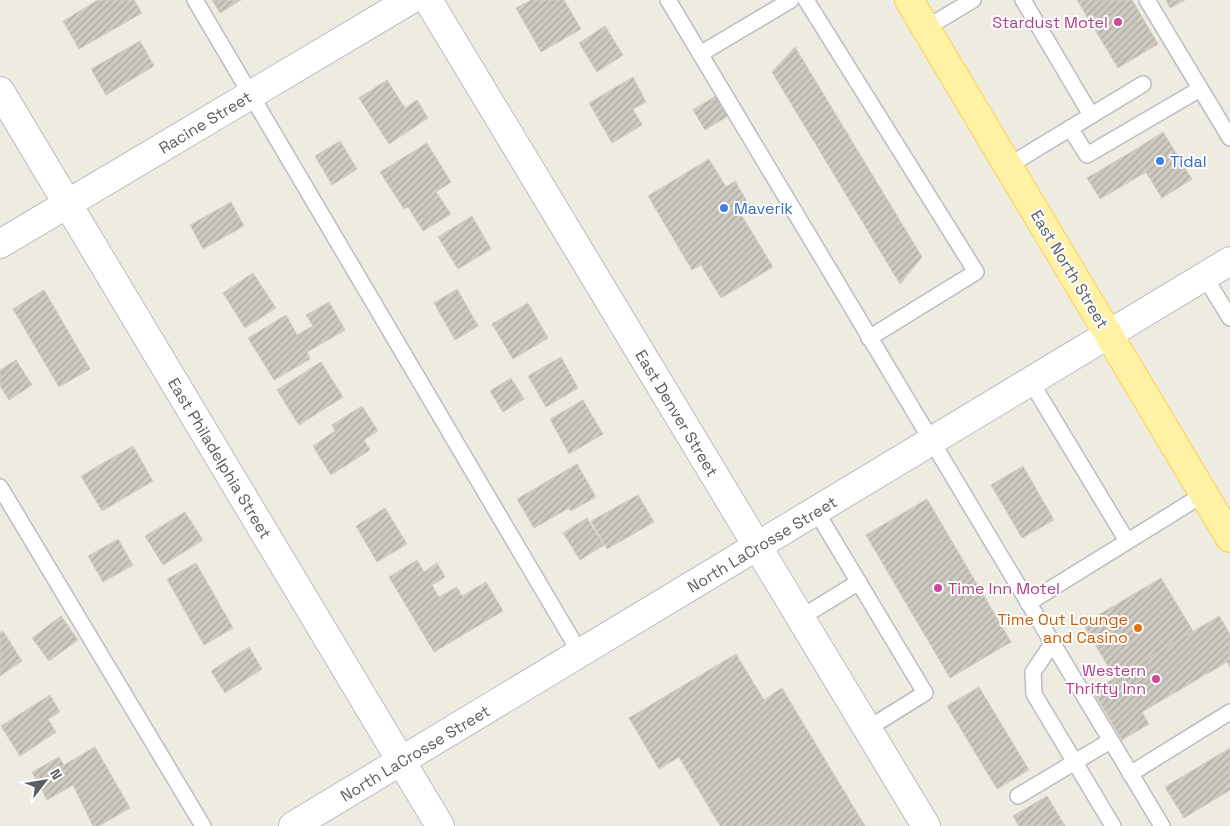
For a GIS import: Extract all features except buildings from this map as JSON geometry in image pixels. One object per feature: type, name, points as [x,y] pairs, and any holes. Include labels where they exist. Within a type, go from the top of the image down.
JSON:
[{"type":"main road","name":"East North Street","points":[[910,0],[1204,494],[1228,528]]},
{"type":"street","name":"Racine Street","points":[[0,244],[410,0]]},
{"type":"street","name":"East Denver Street","points":[[428,0],[926,826]]},
{"type":"street","name":"East Philadelphia Street","points":[[0,91],[440,826]]},
{"type":"street","name":"North LaCrosse Street","points":[[293,826],[1230,261]]},
{"type":"lane","points":[[194,0],[252,95],[580,653]]},
{"type":"lane","points":[[668,0],[1162,826]]},
{"type":"lane","points":[[700,54],[791,0]]},
{"type":"lane","points":[[806,0],[976,272],[869,338]]},
{"type":"lane","points":[[926,28],[973,0]]},
{"type":"lane","points":[[1023,0],[1091,115]]},
{"type":"lane","points":[[1147,0],[1230,138]]},
{"type":"lane","points":[[1008,166],[1143,84]]},
{"type":"lane","points":[[1070,128],[1087,155],[1200,89]]},
{"type":"lane","points":[[1205,277],[1230,318]]},
{"type":"lane","points":[[1031,382],[1128,541]]},
{"type":"lane","points":[[0,487],[203,826]]},
{"type":"lane","points":[[1028,603],[1204,494]]},
{"type":"lane","points":[[816,511],[925,693],[867,729]]},
{"type":"lane","points":[[800,618],[859,582]]},
{"type":"lane","points":[[1052,644],[1032,672],[1034,694],[1113,826]]},
{"type":"lane","points":[[1130,774],[1230,712]]},
{"type":"lane","points":[[1018,796],[1110,741]]},
{"type":"place","name":"Stardust Motel","points":[[1118,22]]},
{"type":"place","name":"Tidal","points":[[1160,161]]},
{"type":"place","name":"Maverik","points":[[724,208]]},
{"type":"place","name":"Time Inn Motel","points":[[938,588]]},
{"type":"place","name":"Time Out Lounge and Casino","points":[[1138,628]]},
{"type":"place","name":"Western Thrifty Inn","points":[[1156,679]]}]
